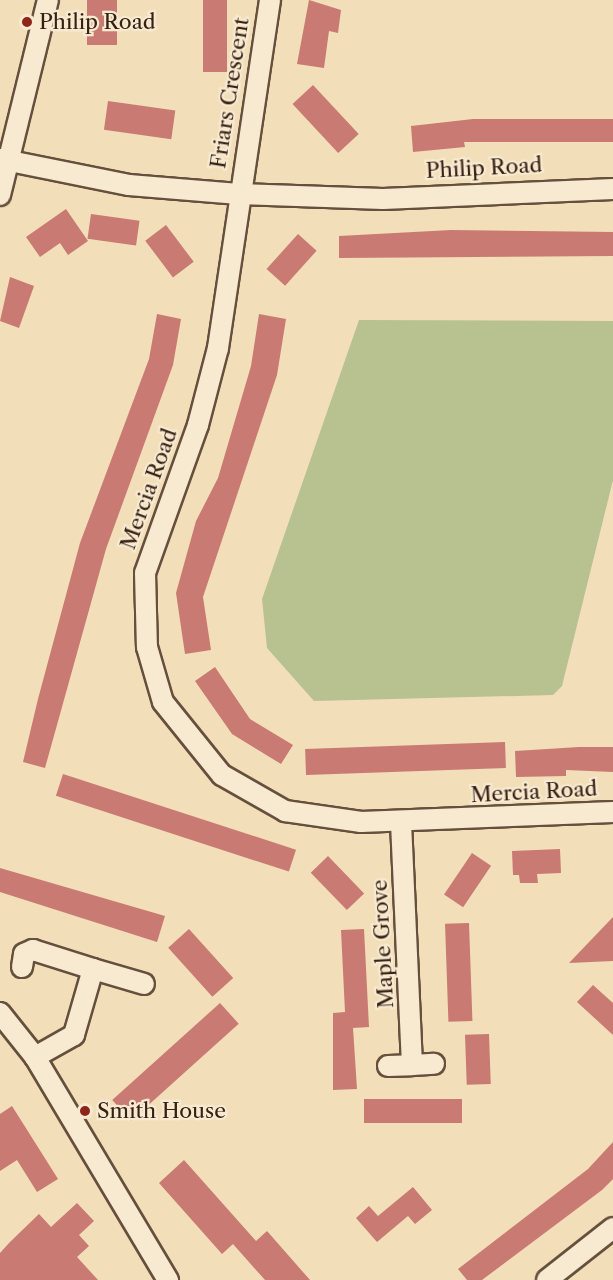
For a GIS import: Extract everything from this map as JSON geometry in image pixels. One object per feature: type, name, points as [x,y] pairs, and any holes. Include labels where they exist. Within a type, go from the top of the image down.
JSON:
[{"type":"street","points":[[0,195],[5,161],[48,0]]},
{"type":"street","name":"Friars Crescent","points":[[239,194],[270,0]]},
{"type":"street","name":"Philip Road","points":[[5,161],[129,185],[239,194],[383,199],[613,189]]},
{"type":"street","name":"Mercia Road","points":[[239,194],[208,389],[145,573],[144,623],[153,676],[180,729],[222,775],[251,795],[322,819],[401,822],[613,813]]},
{"type":"street","name":"Maple Grove","points":[[401,822],[412,1065]]},
{"type":"street","points":[[22,967],[24,954],[33,950],[144,984]]},
{"type":"street","points":[[34,1057],[74,1035],[93,969]]},
{"type":"street","points":[[0,1013],[34,1057],[168,1280]]},
{"type":"street","points":[[388,1066],[434,1064]]},
{"type":"street","points":[[547,1280],[613,1228]]},
{"type":"green space","points":[[359,320],[613,321],[613,480],[562,686],[553,695],[314,701],[267,648],[262,599]]},
{"type":"building","points":[[87,0],[117,0],[117,45],[87,45]]},
{"type":"building","points":[[203,0],[227,0],[227,72],[203,72]]},
{"type":"building","points":[[309,0],[341,10],[338,33],[329,31],[324,68],[297,64]]},
{"type":"building","points":[[313,85],[359,134],[338,153],[293,104]]},
{"type":"building","points":[[108,101],[175,110],[171,139],[104,130]]},
{"type":"building","points":[[473,119],[613,119],[613,142],[464,142],[465,147],[413,152],[411,126]]},
{"type":"building","points":[[66,209],[88,241],[68,255],[60,243],[40,257],[26,237]]},
{"type":"building","points":[[91,214],[140,221],[136,246],[88,239]]},
{"type":"building","points":[[166,225],[194,262],[173,277],[145,241]]},
{"type":"building","points":[[451,230],[613,232],[613,256],[339,258],[339,236]]},
{"type":"building","points":[[298,234],[317,251],[285,286],[267,269]]},
{"type":"building","points":[[10,277],[34,286],[19,328],[0,321]]},
{"type":"building","points":[[157,314],[181,319],[173,365],[106,549],[45,768],[23,762],[80,543],[149,359]]},
{"type":"building","points":[[259,314],[286,319],[277,375],[203,597],[211,650],[185,654],[176,593],[196,521],[218,478],[251,366]]},
{"type":"building","points":[[215,667],[250,719],[293,745],[281,764],[232,734],[195,681]]},
{"type":"building","points":[[505,742],[506,768],[306,775],[305,749]]},
{"type":"building","points":[[613,747],[613,772],[566,770],[566,776],[516,777],[515,751]]},
{"type":"building","points":[[63,774],[296,850],[289,872],[56,796]]},
{"type":"building","points":[[560,849],[561,873],[537,874],[538,883],[520,883],[519,875],[513,875],[512,851]]},
{"type":"building","points":[[472,853],[491,866],[463,907],[444,894]]},
{"type":"building","points":[[328,856],[364,893],[347,910],[311,873]]},
{"type":"building","points":[[0,868],[165,916],[157,942],[0,892]]},
{"type":"building","points":[[613,917],[613,961],[569,963]]},
{"type":"building","points":[[469,923],[472,1021],[448,1022],[445,924]]},
{"type":"building","points":[[189,929],[233,978],[212,997],[168,948]]},
{"type":"building","points":[[364,929],[369,1027],[353,1028],[357,1089],[333,1090],[333,1013],[345,1012],[341,930]]},
{"type":"building","points":[[593,985],[613,1003],[613,1035],[577,1002]]},
{"type":"building","points":[[220,1003],[239,1024],[131,1121],[112,1100]]},
{"type":"building","points":[[489,1034],[491,1084],[467,1085],[465,1035]]},
{"type":"building","points":[[364,1099],[462,1099],[462,1123],[364,1123]]},
{"type":"building","points":[[12,1106],[58,1179],[37,1192],[17,1160],[0,1171],[0,1114]]},
{"type":"building","points":[[613,1142],[613,1179],[602,1190],[482,1280],[467,1280],[458,1269],[588,1169]]},
{"type":"building","points":[[184,1160],[256,1241],[267,1231],[310,1280],[265,1280],[233,1244],[222,1254],[159,1183]]},
{"type":"building","points":[[413,1187],[432,1210],[415,1224],[408,1216],[377,1242],[356,1218],[369,1206],[378,1216]]},
{"type":"building","points":[[77,1203],[94,1221],[79,1235],[89,1246],[77,1257],[98,1280],[0,1280],[0,1253],[10,1242],[39,1214],[51,1227]]},
{"type":"place","name":"Philip Road","points":[[27,22]]},
{"type":"place","name":"Smith House","points":[[85,1111]]}]
